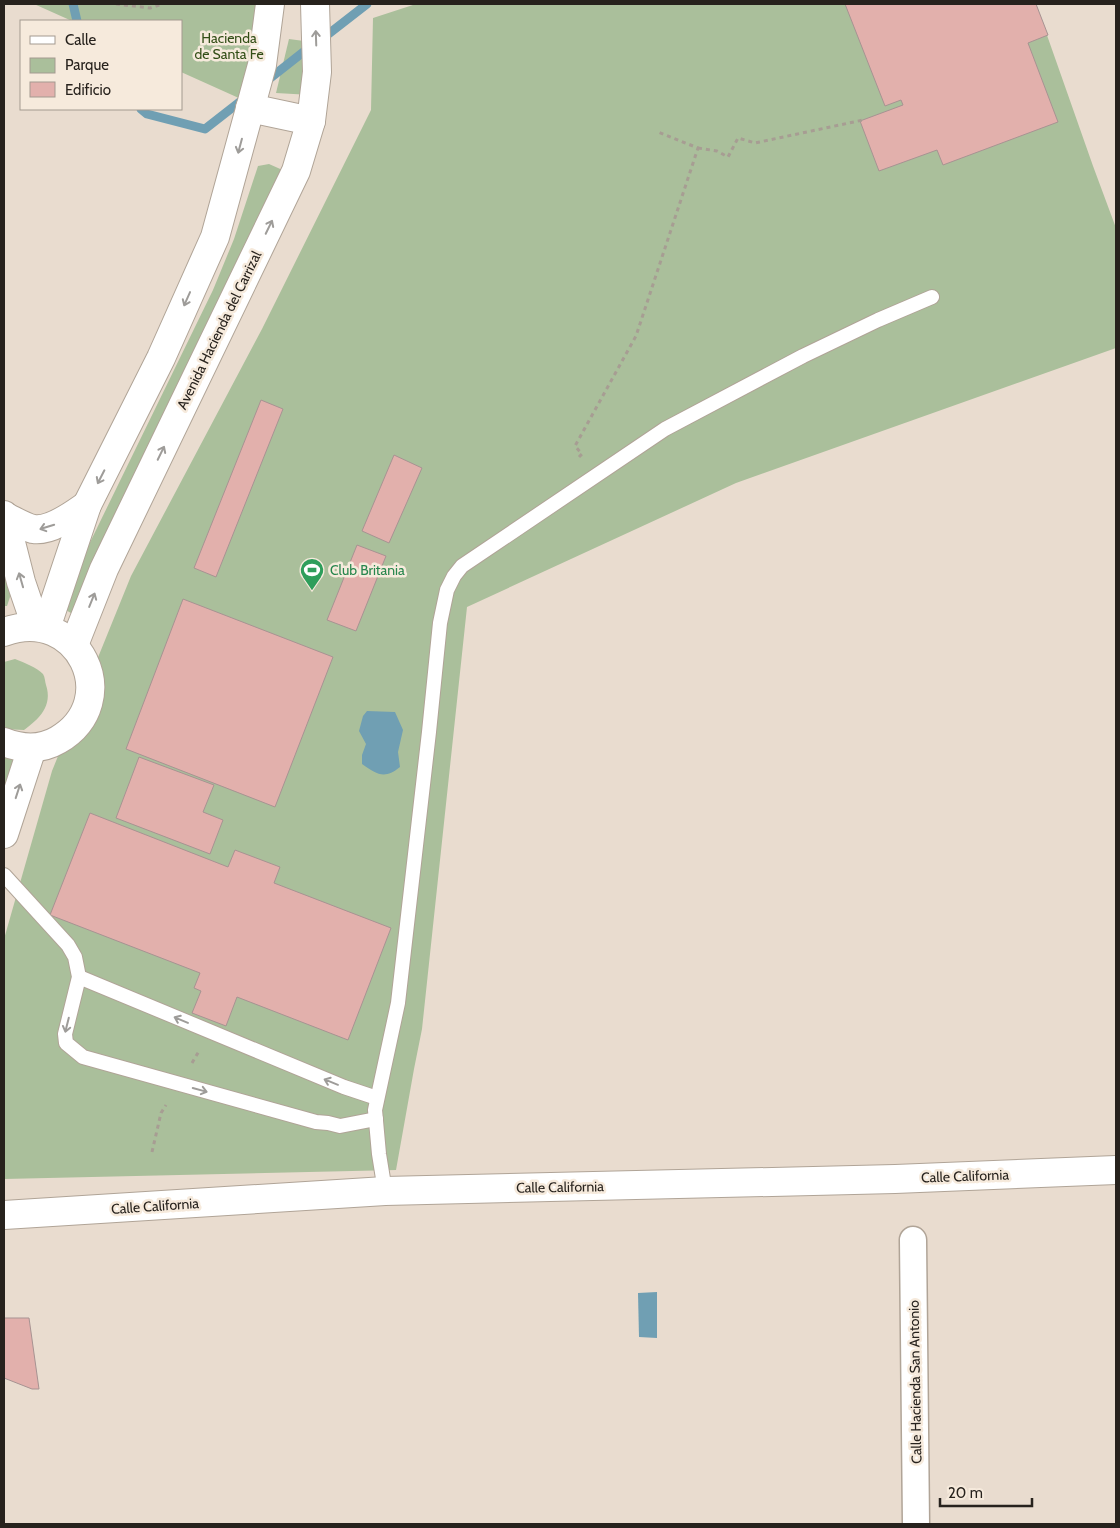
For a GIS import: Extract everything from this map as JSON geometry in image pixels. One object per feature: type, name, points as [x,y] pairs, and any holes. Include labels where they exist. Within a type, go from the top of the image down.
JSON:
[{"type":"street","points":[[41,627],[87,505],[161,358],[215,237],[262,65],[270,4]]},
{"type":"street","name":"Avenida Hacienda del Carrizal","points":[[74,645],[104,569],[296,171],[311,121],[317,72],[315,4]]},
{"type":"street","points":[[250,108],[311,121]]},
{"type":"street","points":[[4,516],[32,529],[40,530],[63,521],[87,505]]},
{"type":"street","points":[[4,516],[21,582],[41,627]]},
{"type":"street","points":[[4,632],[20,627],[41,627],[61,635],[74,645],[85,662],[90,681],[89,700],[82,719],[69,734],[51,744],[32,748],[15,746],[4,742]]},
{"type":"street","points":[[4,834],[32,748]]},
{"type":"street","name":"Calle California","points":[[4,1215],[384,1191],[895,1179],[1116,1170]]},
{"type":"street","name":"Calle Hacienda San Antonio","points":[[913,1240],[916,1524]]},
{"type":"lane","points":[[384,1191],[375,1110],[398,1003],[430,732],[440,623],[447,590],[454,576],[462,566],[664,428],[803,356],[878,320],[932,297]]},
{"type":"lane","points":[[4,875],[68,945],[75,957],[79,977],[65,1034],[66,1043],[83,1057],[316,1122],[340,1126],[376,1119]]},
{"type":"lane","points":[[79,977],[344,1087],[377,1098]]},
{"type":"path","points":[[116,4],[150,8],[164,4]]},
{"type":"path","points":[[658,132],[698,148],[717,151],[728,157],[738,138],[755,143],[864,120]]},
{"type":"path","points":[[582,454],[575,446],[636,336],[698,148]]},
{"type":"path","points":[[152,1152],[161,1113]]},
{"type":"green space","name":"Hacienda de Santa Fe","points":[[34,4],[281,4],[261,108],[182,72],[182,20],[70,20]]},
{"type":"green space","name":"Club Britania","points":[[416,4],[1036,4],[1116,228],[1116,348],[736,483],[467,607],[422,1029],[396,1170],[4,1179],[4,939],[52,771],[131,576],[262,329],[371,110],[373,18]]},
{"type":"green space","points":[[289,39],[319,43],[311,95],[276,93]]},
{"type":"green space","points":[[269,164],[287,172],[76,616],[59,606],[213,290],[234,239],[258,166]]},
{"type":"green space","points":[[4,567],[11,594],[7,606],[4,606]]},
{"type":"green space","points":[[15,659],[34,667],[43,674],[48,693],[48,699],[43,711],[24,730],[4,729],[4,662]]},
{"type":"green space","points":[[4,749],[19,749],[4,802]]},
{"type":"water","points":[[367,711],[395,712],[403,730],[398,752],[400,767],[394,771],[385,774],[376,773],[362,764],[362,755],[366,744],[359,731],[363,716]]},
{"type":"water","points":[[657,1292],[657,1338],[639,1337],[638,1293]]},
{"type":"building","points":[[845,4],[1036,4],[1048,35],[1028,43],[1058,122],[943,165],[937,150],[879,171],[860,121],[903,105],[901,100],[885,106]]},
{"type":"building","points":[[261,400],[283,409],[216,577],[194,568]]},
{"type":"building","points":[[394,455],[422,468],[389,543],[362,531]]},
{"type":"building","points":[[357,545],[386,556],[356,631],[327,620]]},
{"type":"building","points":[[183,599],[333,657],[275,807],[126,749]]},
{"type":"building","points":[[139,757],[214,785],[203,812],[223,820],[210,854],[116,818]]},
{"type":"building","points":[[90,813],[228,867],[235,850],[280,867],[274,883],[391,928],[348,1040],[237,997],[226,1026],[192,1013],[201,991],[194,988],[200,973],[50,915]]},
{"type":"building","points":[[4,1318],[29,1318],[39,1389],[32,1389],[4,1378]]},
{"type":"waterway","points":[[73,4],[77,20]]},
{"type":"waterway","points":[[322,39],[367,4]]},
{"type":"waterway","points":[[264,83],[311,46]]},
{"type":"waterway","points":[[142,110],[147,114],[205,129],[246,97]]},
{"type":"place","name":"Club Britania","points":[[312,591]]}]
